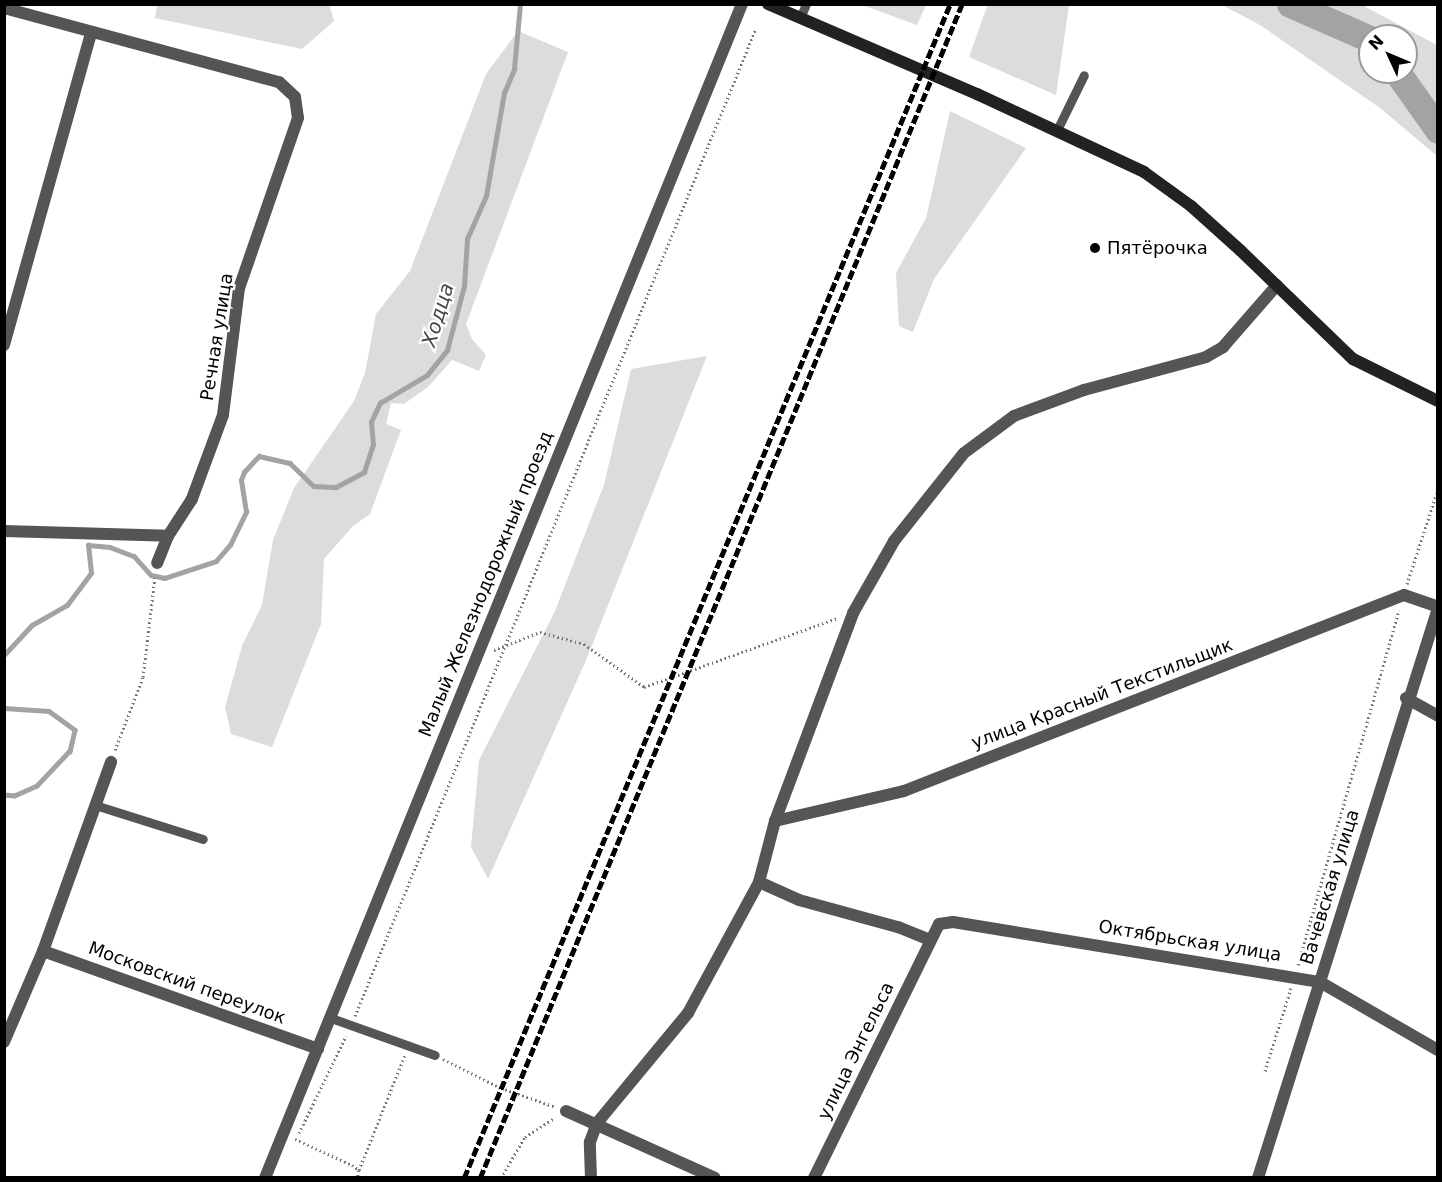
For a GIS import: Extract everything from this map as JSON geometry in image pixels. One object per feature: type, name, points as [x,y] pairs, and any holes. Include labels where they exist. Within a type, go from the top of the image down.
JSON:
[{"type":"main road","points":[[768,4],[1057,130],[1144,172],[1191,206],[1353,359],[1437,401]]},
{"type":"street","name":"Малый Железнодорожный проезд","points":[[266,1178],[475,657],[742,4]]},
{"type":"street","points":[[4,8],[91,33],[4,345]]},
{"type":"street","name":"Речная улица","points":[[91,33],[279,82],[295,97],[298,118],[239,288],[223,415],[192,500],[168,536],[157,563]]},
{"type":"street","points":[[591,1178],[590,1142],[597,1123],[688,1013],[759,882],[775,821],[853,613],[894,541],[964,453],[1014,416],[1084,390],[1206,357],[1223,347],[1277,285]]},
{"type":"street","points":[[4,531],[168,536]]},
{"type":"street","points":[[1404,595],[1437,607]]},
{"type":"street","name":"улица Красный Текстильщик","points":[[775,821],[904,791],[1404,595]]},
{"type":"street","name":"Вачевская улица","points":[[1258,1178],[1406,698],[1437,607]]},
{"type":"street","points":[[1406,698],[1437,716]]},
{"type":"street","points":[[4,1042],[43,951],[111,762]]},
{"type":"street","points":[[759,882],[799,900],[898,927],[930,940]]},
{"type":"street","name":"Октябрьская улица","points":[[930,940],[939,924],[953,922],[1294,975],[1320,981],[1437,1050]]},
{"type":"street","name":"улица Энгельса","points":[[814,1178],[930,940]]},
{"type":"street","name":"Московский переулок","points":[[43,951],[318,1049]]},
{"type":"street","points":[[566,1111],[715,1178]]},
{"type":"lane","points":[[800,18],[806,4]]},
{"type":"lane","points":[[1057,130],[1084,75]]},
{"type":"lane","points":[[95,805],[203,838]]},
{"type":"lane","points":[[331,1018],[435,1055]]},
{"type":"path","points":[[291,1149],[352,1025],[503,646],[756,28]]},
{"type":"path","points":[[1265,1071],[1437,489]]},
{"type":"path","points":[[111,762],[143,677],[157,563]]},
{"type":"path","points":[[475,657],[540,632],[584,644],[644,687],[853,613]]},
{"type":"path","points":[[357,1178],[408,1046]]},
{"type":"path","points":[[435,1055],[501,1088],[566,1111]]},
{"type":"path","points":[[501,1178],[525,1137],[566,1111]]},
{"type":"path","points":[[283,1135],[359,1170]]},
{"type":"shaded area","points":[[329,4],[334,21],[302,49],[155,18],[157,5]]},
{"type":"shaded area","points":[[926,4],[917,25],[862,5]]},
{"type":"shaded area","points":[[988,4],[1069,5],[1056,95],[969,57]]},
{"type":"shaded area","points":[[1222,5],[1362,5],[1398,24],[1358,24],[1358,84],[1418,84],[1418,35],[1437,45],[1437,156],[1380,108],[1260,25]]},
{"type":"shaded area","points":[[518,31],[568,52],[466,324],[472,339],[486,355],[479,371],[452,360],[428,387],[404,404],[391,403],[386,424],[401,430],[370,514],[353,526],[324,559],[321,624],[272,747],[231,734],[225,707],[242,646],[262,605],[273,540],[294,488],[354,401],[365,373],[376,314],[410,271],[486,74]]},
{"type":"shaded area","points":[[950,111],[1026,148],[934,279],[913,332],[899,326],[896,273],[926,218]]},
{"type":"shaded area","points":[[707,356],[587,658],[488,879],[471,847],[479,760],[555,611],[604,485],[631,369]]},
{"type":"waterway","name":"Ходца","points":[[4,655],[32,625],[67,605],[91,573],[88,545],[110,547],[134,556],[151,575],[165,578],[216,561],[230,545],[246,512],[241,480],[244,472],[259,456],[290,463],[314,486],[336,487],[364,472],[373,445],[371,422],[380,403],[427,375],[447,350],[464,286],[467,239],[486,196],[504,93],[514,69],[520,4]]},
{"type":"waterway","points":[[1290,4],[1358,34]]},
{"type":"waterway","points":[[1405,84],[1438,130]]},
{"type":"waterway","name":"Ходца","points":[[4,708],[49,711],[75,730],[70,751],[37,786],[15,796],[4,795]]},
{"type":"railway","points":[[464,1178],[950,4]]},
{"type":"railway","points":[[480,1178],[962,4]]},
{"type":"place","name":"Пятёрочка","points":[[1095,248]]}]
